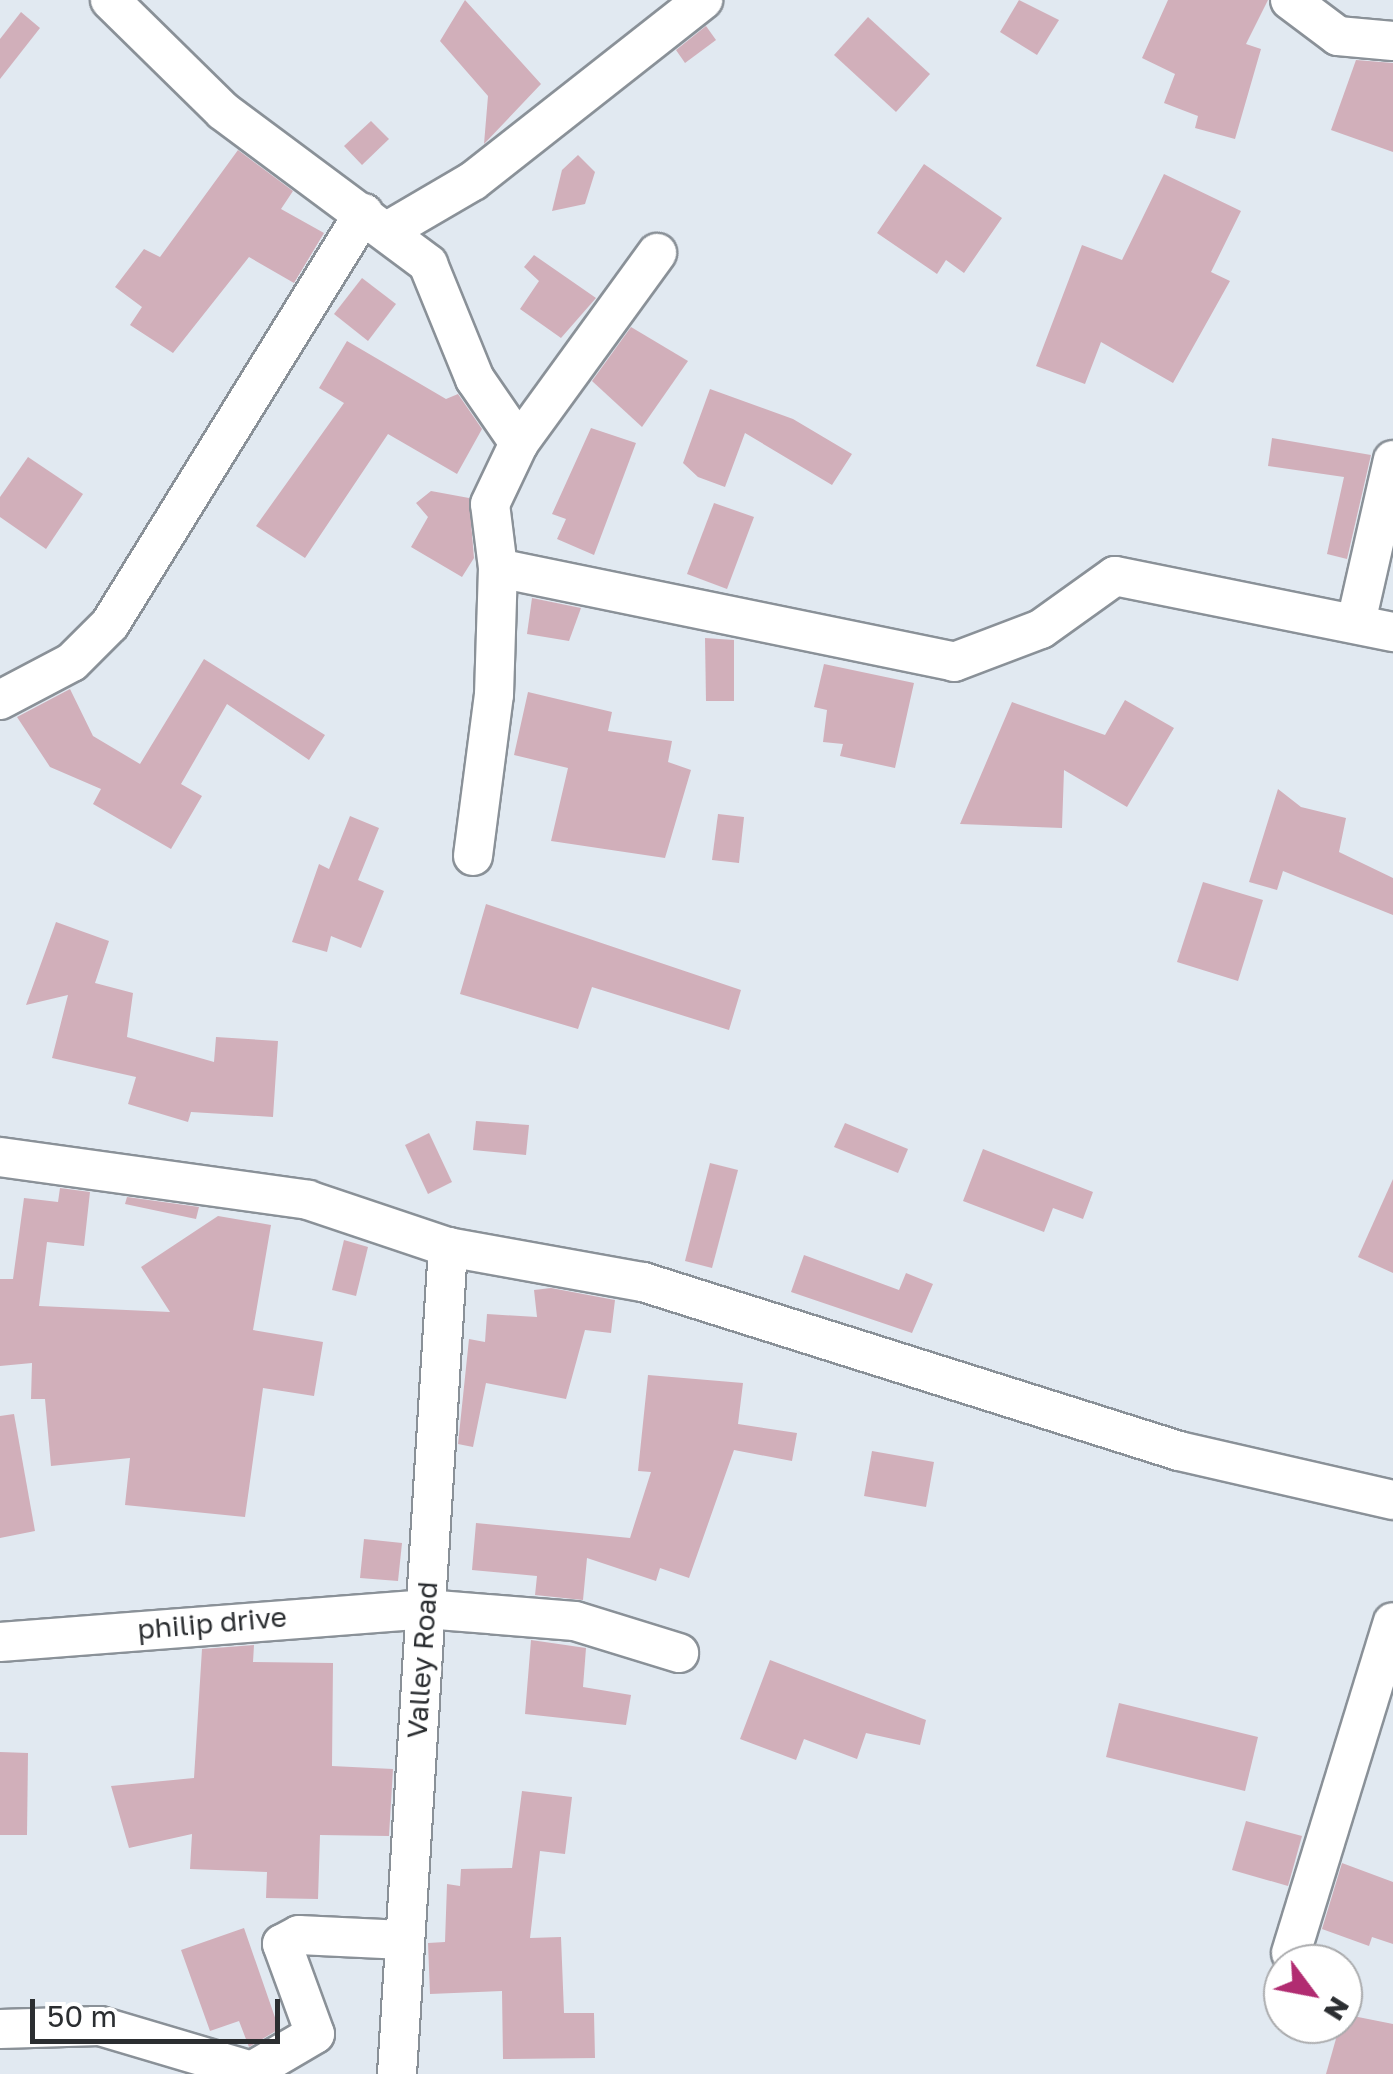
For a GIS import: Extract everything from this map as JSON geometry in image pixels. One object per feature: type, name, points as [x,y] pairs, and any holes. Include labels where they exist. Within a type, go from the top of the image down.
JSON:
[{"type":"street","points":[[110,0],[222,112],[377,221],[428,264],[476,379],[520,444]]},
{"type":"street","points":[[0,700],[72,662],[110,624],[377,221],[474,181],[703,0]]},
{"type":"street","points":[[1290,0],[1338,36],[1393,41]]},
{"type":"street","points":[[473,856],[492,727],[498,568],[490,504],[520,444],[657,252]]},
{"type":"street","points":[[1357,618],[1393,460]]},
{"type":"street","points":[[498,568],[954,662],[1041,629],[1103,577],[1357,618],[1393,632]]},
{"type":"street","points":[[0,1157],[308,1200],[448,1247],[643,1282],[1179,1451],[1393,1500]]},
{"type":"street","name":"Valley Road","points":[[397,2074],[448,1247]]},
{"type":"street","name":"philip drive","points":[[0,1642],[425,1609],[575,1621],[679,1653]]},
{"type":"street","points":[[1294,1944],[1393,1622]]},
{"type":"street","points":[[0,2028],[100,2026],[252,2071],[315,2034],[282,1944],[299,1935],[404,1940]]},
{"type":"building","points":[[465,0],[541,84],[484,144],[488,96],[440,41]]},
{"type":"building","points":[[1019,0],[1059,20],[1037,55],[1000,32]]},
{"type":"building","points":[[1168,0],[1268,0],[1246,44],[1261,49],[1235,139],[1195,128],[1198,116],[1164,103],[1175,74],[1142,58]]},
{"type":"building","points":[[21,12],[40,28],[0,79],[0,39]]},
{"type":"building","points":[[868,17],[930,74],[896,112],[834,55]]},
{"type":"building","points":[[706,26],[716,40],[685,63],[676,50]]},
{"type":"building","points":[[1356,60],[1393,63],[1393,152],[1331,130]]},
{"type":"building","points":[[371,121],[389,139],[362,165],[344,146]]},
{"type":"building","points":[[238,150],[293,191],[281,209],[324,233],[294,283],[249,257],[173,353],[130,325],[142,307],[115,287],[144,249],[160,257]]},
{"type":"building","points":[[578,155],[595,172],[585,204],[552,211],[562,170]]},
{"type":"building","points":[[924,164],[1002,218],[964,273],[946,260],[937,274],[877,233]]},
{"type":"building","points":[[1164,174],[1241,211],[1211,272],[1230,281],[1173,383],[1101,342],[1085,384],[1036,366],[1082,245],[1122,260]]},
{"type":"building","points":[[534,255],[596,298],[561,338],[520,309],[539,281],[524,267]]},
{"type":"building","points":[[362,278],[396,304],[368,341],[334,314]]},
{"type":"building","points":[[631,327],[688,361],[642,427],[592,381]]},
{"type":"building","points":[[347,341],[446,399],[458,394],[482,429],[457,474],[388,434],[305,558],[256,526],[344,403],[319,388]]},
{"type":"building","points":[[710,389],[793,419],[852,454],[832,485],[745,433],[725,487],[698,477],[683,463]]},
{"type":"building","points":[[591,428],[636,443],[594,555],[557,539],[566,519],[552,514]]},
{"type":"building","points":[[1272,438],[1371,455],[1347,559],[1327,554],[1344,477],[1268,466]]},
{"type":"building","points":[[28,457],[83,494],[46,549],[0,517],[0,497]]},
{"type":"building","points":[[431,491],[469,498],[474,558],[462,577],[411,547],[428,517],[416,503]]},
{"type":"building","points":[[714,503],[754,517],[727,589],[687,574]]},
{"type":"building","points":[[532,598],[581,608],[569,641],[527,634]]},
{"type":"building","points":[[705,638],[734,640],[734,701],[706,701]]},
{"type":"building","points":[[204,659],[325,735],[309,760],[227,704],[181,784],[202,796],[171,849],[93,804],[101,789],[50,767],[17,717],[70,689],[93,736],[140,764]]},
{"type":"building","points":[[824,664],[914,683],[895,768],[840,756],[843,744],[823,742],[827,710],[814,707]]},
{"type":"building","points":[[528,692],[612,712],[608,731],[672,741],[668,762],[691,770],[665,858],[551,841],[568,768],[514,755]]},
{"type":"building","points":[[1125,700],[1174,728],[1127,807],[1064,770],[1062,828],[960,824],[1012,702],[1105,735]]},
{"type":"building","points":[[1278,789],[1301,807],[1346,818],[1339,852],[1393,878],[1393,915],[1283,871],[1277,890],[1249,882]]},
{"type":"building","points":[[718,814],[744,817],[739,863],[712,860]]},
{"type":"building","points":[[350,816],[379,828],[358,880],[384,891],[361,948],[331,936],[327,952],[292,942],[319,864],[329,869]]},
{"type":"building","points":[[1203,882],[1263,900],[1238,981],[1177,962]]},
{"type":"building","points":[[486,904],[741,990],[729,1030],[592,987],[578,1029],[460,994]]},
{"type":"building","points":[[56,922],[109,941],[95,983],[133,993],[127,1037],[214,1062],[216,1037],[278,1041],[273,1117],[191,1112],[188,1122],[128,1104],[136,1077],[52,1058],[68,995],[26,1005]]},
{"type":"building","points":[[476,1121],[529,1125],[526,1155],[473,1150]]},
{"type":"building","points":[[845,1123],[908,1149],[898,1173],[834,1147]]},
{"type":"building","points":[[429,1133],[452,1182],[428,1194],[405,1145]]},
{"type":"building","points":[[983,1149],[1093,1192],[1083,1219],[1053,1208],[1044,1232],[963,1201]]},
{"type":"building","points":[[710,1163],[738,1170],[712,1268],[685,1261]]},
{"type":"building","points":[[1393,1179],[1393,1273],[1358,1257]]},
{"type":"building","points":[[60,1188],[90,1192],[84,1246],[47,1242],[39,1306],[170,1312],[141,1267],[218,1216],[271,1225],[253,1330],[323,1342],[314,1396],[263,1388],[245,1517],[125,1505],[130,1458],[51,1466],[45,1399],[31,1399],[32,1363],[0,1366],[0,1279],[13,1279],[24,1198],[58,1202]]},
{"type":"building","points":[[127,1197],[199,1207],[196,1219],[125,1204]]},
{"type":"building","points":[[344,1240],[368,1247],[356,1296],[332,1290]]},
{"type":"building","points":[[804,1255],[899,1290],[906,1273],[933,1284],[912,1333],[791,1292]]},
{"type":"building","points":[[551,1288],[615,1300],[611,1333],[585,1330],[566,1399],[486,1383],[473,1447],[458,1444],[469,1339],[485,1342],[487,1314],[537,1317],[534,1290]]},
{"type":"building","points":[[648,1375],[743,1383],[738,1424],[797,1433],[792,1461],[734,1450],[689,1578],[660,1568],[656,1581],[587,1558],[583,1600],[535,1595],[537,1576],[472,1570],[476,1523],[630,1538],[651,1472],[638,1471]]},
{"type":"building","points":[[14,1414],[35,1531],[0,1538],[0,1416]]},
{"type":"building","points":[[872,1451],[934,1462],[926,1507],[864,1496]]},
{"type":"building","points":[[364,1539],[402,1543],[398,1581],[360,1578]]},
{"type":"building","points":[[531,1640],[586,1648],[583,1687],[631,1695],[626,1725],[525,1714]]},
{"type":"building","points":[[254,1645],[253,1662],[333,1663],[332,1766],[393,1769],[389,1836],[320,1835],[318,1899],[266,1898],[267,1872],[190,1869],[192,1834],[129,1848],[111,1786],[194,1778],[202,1649]]},
{"type":"building","points":[[770,1660],[926,1720],[920,1745],[866,1733],[857,1759],[804,1739],[796,1760],[740,1739]]},
{"type":"building","points":[[1119,1703],[1258,1737],[1245,1791],[1106,1757]]},
{"type":"building","points":[[0,1752],[28,1753],[27,1835],[0,1835]]},
{"type":"building","points":[[522,1791],[572,1797],[565,1854],[540,1851],[530,1938],[561,1937],[564,2013],[594,2013],[595,2058],[503,2059],[502,1991],[430,1994],[428,1943],[445,1942],[447,1884],[460,1886],[461,1869],[512,1868]]},
{"type":"building","points":[[1246,1821],[1302,1836],[1288,1886],[1232,1870]]},
{"type":"building","points":[[1342,1863],[1393,1882],[1393,1944],[1372,1937],[1369,1946],[1322,1929]]},
{"type":"building","points":[[244,1928],[279,2029],[249,2047],[239,2021],[210,2031],[181,1950]]},
{"type":"building","points":[[1363,2018],[1393,2024],[1393,2074],[1326,2074],[1334,2044],[1363,2044]]}]
